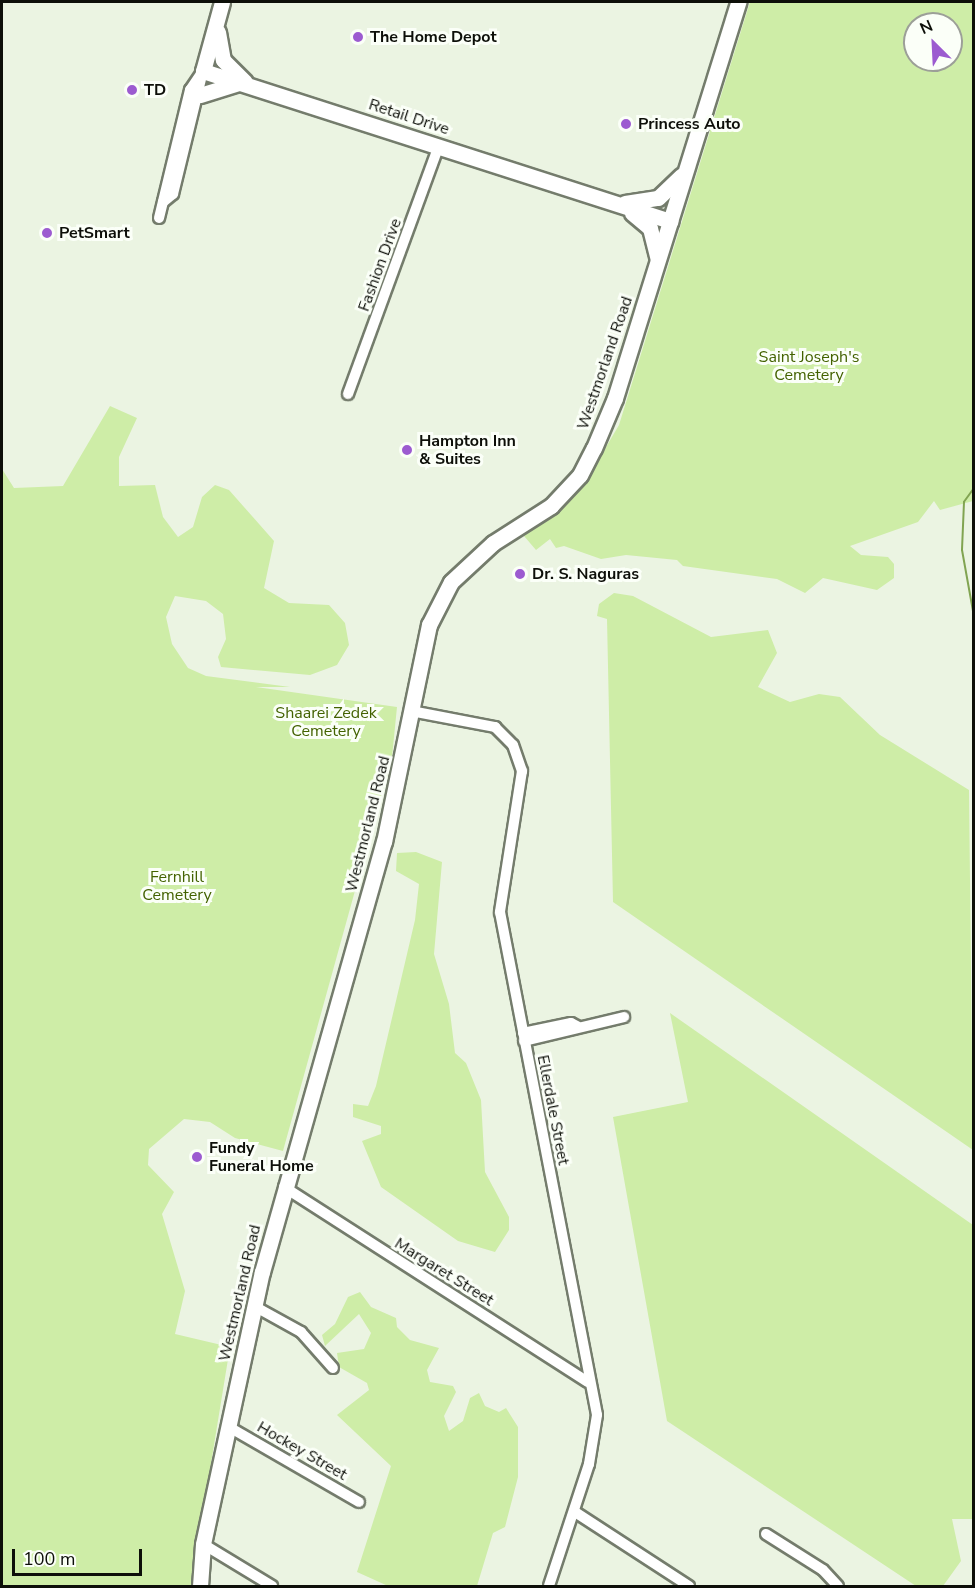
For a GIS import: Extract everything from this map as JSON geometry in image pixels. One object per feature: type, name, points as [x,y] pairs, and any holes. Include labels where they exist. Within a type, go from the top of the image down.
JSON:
[{"type":"street","points":[[163,202],[173,194],[222,2]]},
{"type":"street","name":"Westmorland Road","points":[[200,1587],[203,1544],[230,1427],[254,1306],[284,1187],[384,842],[429,625],[451,582],[494,543],[551,506],[580,475],[606,424],[657,267],[738,2]]},
{"type":"street","points":[[217,19],[224,60],[248,84]]},
{"type":"street","points":[[159,218],[163,202],[161,192],[190,90],[203,70]]},
{"type":"street","name":"Retail Drive","points":[[203,70],[671,221]]},
{"type":"street","points":[[200,95],[217,87],[248,84]]},
{"type":"street","name":"Fashion Drive","points":[[348,394],[439,146]]},
{"type":"street","points":[[616,204],[658,198],[688,165]]},
{"type":"street","points":[[616,204],[650,228],[657,267]]},
{"type":"street","name":"Ellerdale Street","points":[[411,711],[495,727],[513,745],[522,771],[499,898],[588,1382],[597,1415],[574,1512],[549,1587]]},
{"type":"street","points":[[523,1037],[624,1017]]},
{"type":"street","name":"Margaret Street","points":[[284,1187],[588,1382]]},
{"type":"street","points":[[254,1306],[301,1332],[333,1368]]},
{"type":"street","name":"Hockey Street","points":[[230,1427],[359,1502]]},
{"type":"street","points":[[574,1512],[689,1587]]},
{"type":"street","points":[[766,1533],[823,1570],[838,1587]]},
{"type":"street","points":[[203,1544],[272,1587]]},
{"type":"green space","name":"Saint Joseph's Cemetery","points":[[750,2],[973,2],[973,501],[940,510],[934,501],[918,522],[850,546],[861,555],[888,557],[894,564],[894,578],[877,590],[823,578],[805,593],[777,579],[683,566],[677,560],[626,555],[601,559],[564,546],[556,548],[550,539],[536,550],[524,536],[583,486],[619,425]]},
{"type":"green space","name":"Fernhill Cemetery","points":[[110,406],[137,418],[119,457],[119,486],[155,485],[163,517],[178,537],[193,527],[202,497],[215,485],[229,490],[274,541],[264,588],[289,603],[329,605],[345,623],[349,645],[337,665],[310,675],[221,667],[218,657],[226,639],[223,614],[206,601],[175,596],[166,617],[172,644],[188,668],[206,676],[290,687],[256,687],[397,707],[392,757],[283,1151],[235,1138],[210,1122],[184,1119],[149,1149],[148,1165],[174,1192],[162,1214],[185,1291],[175,1334],[230,1347],[191,1586],[2,1586],[2,469],[14,488],[63,486]]},
{"type":"green space","points":[[614,593],[633,596],[711,637],[768,630],[777,653],[758,687],[790,702],[819,694],[840,697],[880,735],[969,790],[973,1150],[613,902],[607,619],[597,616],[599,604]]},
{"type":"green space","points":[[416,852],[442,862],[434,954],[449,1004],[455,1053],[466,1063],[481,1100],[485,1172],[509,1217],[509,1230],[495,1252],[458,1241],[381,1187],[362,1141],[381,1134],[381,1126],[353,1117],[353,1104],[368,1106],[376,1086],[415,920],[419,884],[396,871],[397,853]]},
{"type":"green space","points":[[670,1013],[973,1225],[973,1519],[952,1519],[961,1561],[943,1586],[916,1586],[667,1421],[613,1117],[688,1102]]},
{"type":"green space","points":[[360,1292],[371,1307],[396,1318],[397,1327],[410,1340],[439,1348],[427,1370],[430,1382],[453,1386],[456,1392],[444,1416],[449,1431],[463,1421],[470,1398],[479,1393],[485,1406],[499,1412],[506,1408],[518,1427],[518,1477],[505,1527],[493,1533],[477,1586],[388,1586],[357,1572],[391,1466],[337,1415],[369,1390],[367,1383],[339,1367],[337,1353],[364,1349],[371,1333],[359,1314],[325,1346],[322,1335],[335,1324],[348,1297]]},
{"type":"waterway","points":[[974,488],[964,502],[962,550],[974,617]]},
{"type":"place","name":"The Home Depot","points":[[358,37]]},
{"type":"place","name":"TD","points":[[132,90]]},
{"type":"place","name":"Princess Auto","points":[[626,124]]},
{"type":"place","name":"PetSmart","points":[[47,233]]},
{"type":"place","name":"Hampton Inn & Suites","points":[[407,450]]},
{"type":"place","name":"Dr. S. Naguras","points":[[520,574]]},
{"type":"place","name":"Fundy Funeral Home","points":[[197,1157]]},
{"type":"park label","name":"Shaarei Zedek Cemetery","points":[[326,722]]}]
